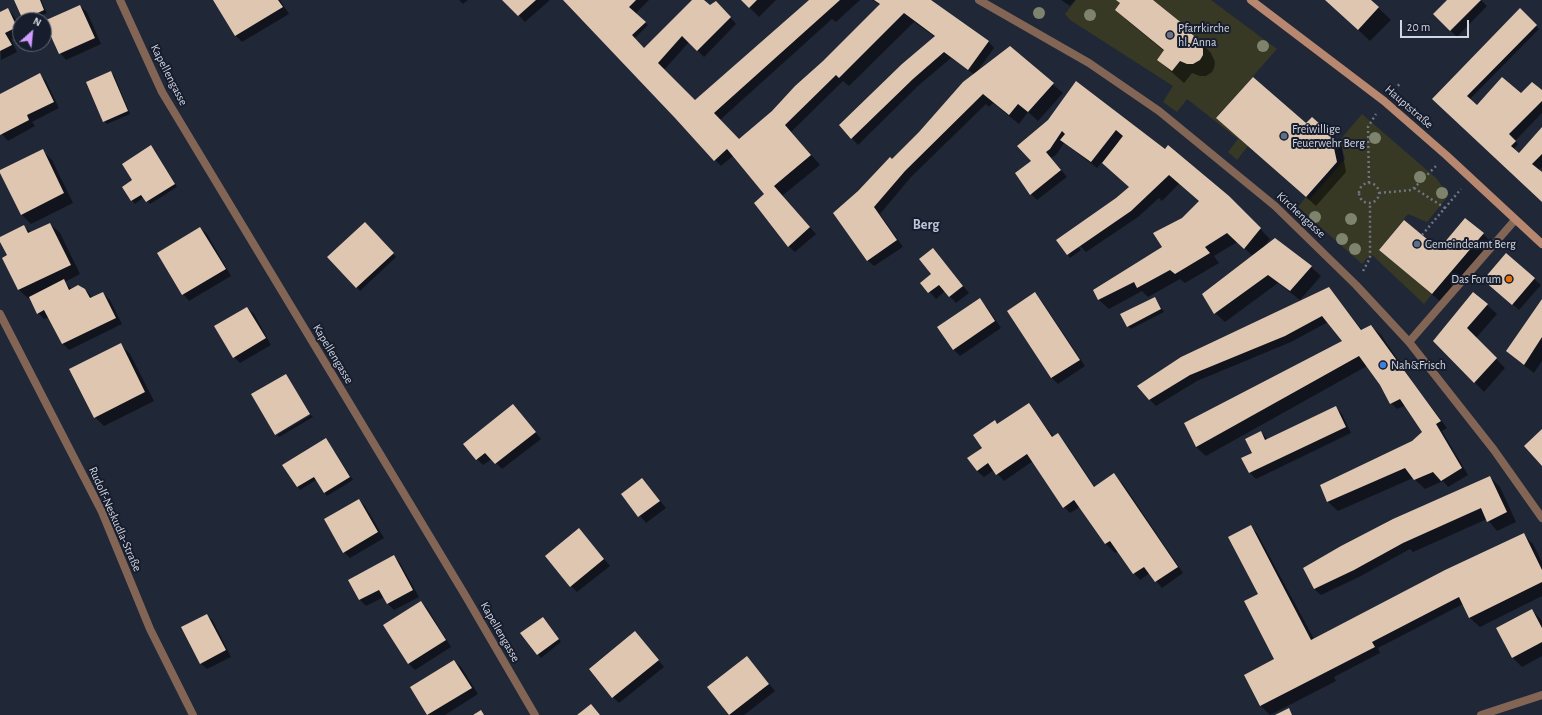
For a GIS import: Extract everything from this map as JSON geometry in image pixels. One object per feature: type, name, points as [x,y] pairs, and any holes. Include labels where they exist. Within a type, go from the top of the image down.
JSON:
[{"type":"main road","name":"Hauptstraße","points":[[1251,0],[1384,101],[1446,155],[1542,244]]},
{"type":"street","name":"Kapellengasse","points":[[120,0],[162,92],[461,589],[535,715]]},
{"type":"street","name":"Kirchengasse","points":[[979,0],[1089,63],[1159,111],[1275,206],[1356,285],[1409,342],[1494,450],[1542,518]]},
{"type":"street","points":[[1409,342],[1515,220]]},
{"type":"street","name":"Rudolf-Neskudla-Straße","points":[[0,314],[102,512],[150,629],[193,715]]},
{"type":"street","points":[[1481,715],[1542,696]]},
{"type":"path","points":[[1369,183],[1368,127],[1388,93],[1400,84]]},
{"type":"path","points":[[1379,193],[1412,190],[1446,155]]},
{"type":"path","points":[[1422,235],[1471,178]]},
{"type":"path","points":[[1369,183],[1376,186],[1379,193],[1377,200],[1370,203],[1363,201],[1359,194],[1361,186],[1369,183]]},
{"type":"path","points":[[1414,188],[1445,208]]},
{"type":"path","points":[[1356,285],[1370,258],[1370,203]]},
{"type":"green space","points":[[1076,0],[1211,0],[1277,49],[1216,118],[1248,146],[1237,160],[1228,152],[1238,139],[1187,99],[1177,112],[1163,102],[1173,86],[1070,20],[1065,14]]},
{"type":"green space","points":[[1362,114],[1436,178],[1449,195],[1427,222],[1408,214],[1379,250],[1432,294],[1424,304],[1371,254],[1362,264],[1298,207],[1306,197],[1309,200],[1345,159],[1340,140]]},
{"type":"building","points":[[14,0],[40,0],[44,10],[40,12],[19,12]]},
{"type":"building","points":[[213,0],[278,0],[283,7],[235,36]]},
{"type":"building","points":[[502,0],[536,0],[518,16]]},
{"type":"building","points":[[563,0],[636,0],[629,7],[646,22],[632,35],[644,48],[692,0],[704,0],[710,5],[716,1],[731,17],[697,51],[682,36],[658,63],[695,100],[809,0],[840,0],[714,113],[739,139],[772,111],[795,86],[823,61],[880,4],[874,0],[931,0],[989,41],[968,70],[944,52],[913,79],[851,139],[839,125],[902,64],[935,36],[904,13],[839,78],[836,75],[785,125],[811,155],[774,186],[810,227],[788,247],[754,203],[764,194],[727,149],[714,161]]},
{"type":"building","points":[[741,0],[757,0],[749,8]]},
{"type":"building","name":"Pfarrkirche hl. Anna","points":[[1116,0],[1153,0],[1189,29],[1188,31],[1199,40],[1203,49],[1203,55],[1200,60],[1193,64],[1187,64],[1180,61],[1172,71],[1157,60],[1164,50],[1115,10],[1120,3]]},
{"type":"building","points":[[1325,0],[1371,0],[1379,7],[1358,30]]},
{"type":"building","points":[[1447,0],[1481,0],[1450,31],[1433,14]]},
{"type":"building","points":[[80,5],[95,38],[59,54],[52,39],[52,17]]},
{"type":"building","points":[[8,8],[12,16],[12,30],[5,33],[12,45],[0,51],[0,12]]},
{"type":"building","points":[[1520,8],[1537,25],[1467,96],[1477,105],[1502,77],[1521,93],[1532,82],[1542,90],[1542,101],[1509,134],[1516,141],[1511,146],[1519,153],[1542,127],[1542,154],[1532,164],[1542,172],[1542,202],[1432,99]]},
{"type":"building","points":[[1010,46],[1054,83],[1028,112],[1018,104],[1009,115],[983,94],[905,171],[874,207],[897,240],[867,261],[833,213],[858,191],[890,157],[892,159],[919,132],[963,82]]},
{"type":"building","points":[[111,71],[128,111],[103,122],[86,82]]},
{"type":"building","points":[[40,73],[54,102],[27,115],[29,120],[0,135],[0,94]]},
{"type":"building","name":"Freiwillige Feuerwehr Berg","points":[[1253,77],[1306,123],[1312,117],[1331,134],[1337,162],[1306,197],[1216,118]]},
{"type":"building","points":[[1076,81],[1165,149],[1168,145],[1229,196],[1261,228],[1244,249],[1227,233],[1205,247],[1210,253],[1175,274],[1170,270],[1137,288],[1134,282],[1098,300],[1093,290],[1162,247],[1153,233],[1182,218],[1199,201],[1169,175],[1131,211],[1067,255],[1056,240],[1116,198],[1129,187],[1102,163],[1123,136],[1116,130],[1091,162],[1060,140],[1065,134],[1062,131],[1050,149],[1046,152],[1061,170],[1030,195],[1015,173],[1031,161],[1017,146],[1048,120]]},
{"type":"building","points":[[151,145],[175,184],[146,202],[141,195],[131,201],[122,187],[132,180],[122,164]]},
{"type":"building","points":[[43,149],[64,193],[21,215],[0,173],[0,170]]},
{"type":"building","points":[[1465,218],[1484,233],[1432,294],[1379,250],[1404,220],[1439,249]]},
{"type":"building","points":[[365,222],[394,253],[356,288],[327,257]]},
{"type":"building","points":[[50,223],[71,265],[18,290],[2,258],[7,255],[0,242],[0,237],[24,225],[28,233]]},
{"type":"building","points":[[200,227],[226,269],[182,295],[157,253]]},
{"type":"building","points":[[1275,238],[1312,266],[1290,291],[1268,275],[1214,314],[1202,294]]},
{"type":"building","points":[[933,248],[963,286],[949,297],[939,285],[928,293],[920,283],[931,274],[919,259]]},
{"type":"building","name":"Das Forum","points":[[1506,253],[1535,278],[1512,305],[1483,280]]},
{"type":"building","points":[[64,279],[69,290],[78,285],[85,289],[90,298],[103,292],[116,318],[62,344],[44,310],[37,314],[29,297]]},
{"type":"building","points":[[1329,287],[1361,330],[1371,325],[1441,421],[1436,424],[1462,468],[1441,481],[1433,472],[1414,480],[1405,468],[1327,502],[1320,485],[1412,441],[1422,432],[1400,399],[1390,404],[1380,385],[1359,356],[1196,447],[1184,423],[1342,341],[1322,316],[1285,336],[1190,375],[1149,400],[1137,386],[1181,357]]},
{"type":"building","points":[[1035,292],[1080,360],[1051,378],[1007,311]]},
{"type":"building","points":[[1473,292],[1488,304],[1467,328],[1497,358],[1474,383],[1433,341]]},
{"type":"building","points":[[1155,297],[1161,309],[1127,327],[1120,314]]},
{"type":"building","points":[[980,298],[995,321],[953,350],[937,327]]},
{"type":"building","points":[[1542,299],[1542,337],[1524,365],[1506,351]]},
{"type":"building","points":[[247,307],[266,338],[233,358],[214,326]]},
{"type":"building","points":[[121,343],[145,392],[94,418],[69,369]]},
{"type":"building","points":[[286,374],[310,414],[275,435],[251,394]]},
{"type":"building","points":[[1029,403],[1052,437],[1058,433],[1094,487],[1114,473],[1178,567],[1155,582],[1144,567],[1133,574],[1110,541],[1105,544],[1074,500],[1063,508],[1027,454],[996,475],[988,463],[977,471],[967,458],[982,448],[973,435],[995,420],[997,424]]},
{"type":"building","points":[[513,404],[536,432],[495,464],[485,453],[476,460],[463,444]]},
{"type":"building","points":[[1336,406],[1346,427],[1249,473],[1241,458],[1252,453],[1245,439],[1261,431],[1265,440]]},
{"type":"building","points":[[1542,429],[1542,466],[1524,446]]},
{"type":"building","points":[[326,438],[350,477],[324,493],[314,477],[297,487],[282,465]]},
{"type":"building","points":[[1490,476],[1507,512],[1487,522],[1481,508],[1403,543],[1354,570],[1314,589],[1303,568],[1393,519]]},
{"type":"building","points":[[642,478],[660,501],[638,517],[621,494]]},
{"type":"building","points":[[359,499],[378,532],[343,553],[324,519]]},
{"type":"building","points":[[1251,525],[1311,640],[1445,570],[1524,533],[1542,570],[1542,582],[1469,618],[1459,597],[1372,642],[1375,647],[1260,706],[1244,675],[1274,659],[1244,601],[1258,594],[1228,537]]},
{"type":"building","points":[[579,528],[604,559],[570,587],[545,556]]},
{"type":"building","points":[[394,555],[413,590],[387,604],[379,590],[359,600],[348,580]]},
{"type":"building","points":[[421,601],[446,640],[408,664],[383,625]]},
{"type":"building","points":[[1532,609],[1542,628],[1542,642],[1512,658],[1496,628]]},
{"type":"building","points":[[207,614],[226,650],[200,664],[181,627]]},
{"type":"building","points":[[543,617],[559,639],[537,655],[520,633]]},
{"type":"building","points":[[635,631],[659,660],[612,698],[589,669]]},
{"type":"building","points":[[747,656],[769,684],[729,715],[707,687]]},
{"type":"building","points":[[454,660],[472,688],[427,715],[410,687]]},
{"type":"building","points":[[591,704],[600,715],[577,715]]},
{"type":"building","points":[[1289,708],[1292,715],[1275,715]]},
{"type":"building","points":[[481,710],[484,715],[473,715]]},
{"type":"place","name":"Pfarrkirche hl. Anna","points":[[1170,35]]},
{"type":"place","name":"Freiwillige Feuerwehr Berg","points":[[1284,136]]},
{"type":"place","name":"Gemeindeamt Berg","points":[[1417,244]]},
{"type":"place","name":"Das Forum","points":[[1509,279]]},
{"type":"place","name":"Nah&Frisch","points":[[1383,365]]},
{"type":"district","name":"Berg","points":[[926,225]]}]
